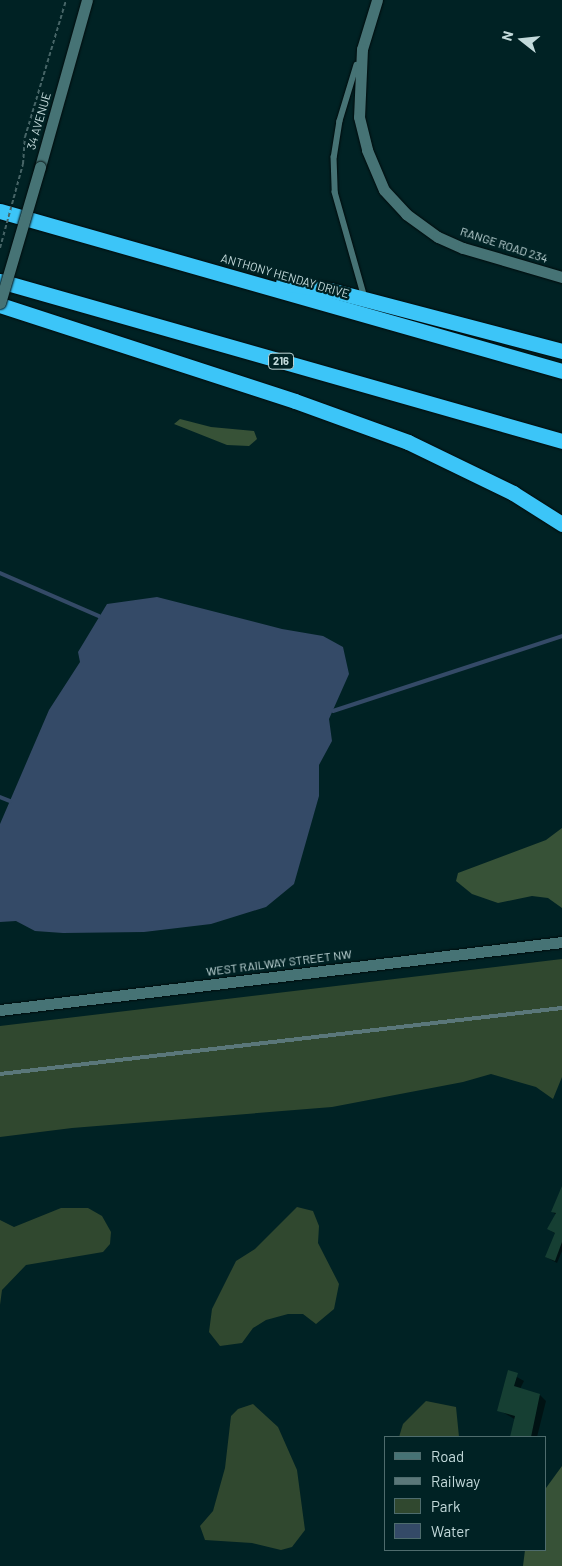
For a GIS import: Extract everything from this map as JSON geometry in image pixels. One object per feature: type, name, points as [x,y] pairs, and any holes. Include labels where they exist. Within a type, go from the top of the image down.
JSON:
[{"type":"highway","name":"ANTHONY HENDAY DRIVE","points":[[0,211],[562,371]]},
{"type":"highway","points":[[222,274],[330,290],[562,350]]},
{"type":"highway","name":"216","points":[[0,281],[562,442]]},
{"type":"highway","points":[[0,304],[295,401],[408,442],[513,493],[562,524]]},
{"type":"street","name":"34 AVENUE","points":[[0,304],[87,0]]},
{"type":"street","name":"RANGE ROAD 234","points":[[377,0],[362,49],[359,117],[367,150],[384,190],[406,214],[438,237],[462,248],[562,277]]},
{"type":"street","name":"WEST RAILWAY STREET NW","points":[[0,1010],[562,942]]},
{"type":"lane","points":[[362,49],[340,121],[334,157],[335,192],[365,299]]},
{"type":"path","points":[[0,248],[23,164],[25,137],[66,0]]},
{"type":"green space","points":[[180,419],[211,427],[254,431],[257,439],[249,446],[227,445],[174,424]]},
{"type":"green space","points":[[562,828],[562,908],[548,898],[532,896],[498,903],[472,894],[456,881],[458,873],[546,840]]},
{"type":"green space","points":[[562,959],[562,1077],[553,1099],[536,1087],[491,1074],[463,1082],[332,1107],[72,1128],[0,1137],[0,1026]]},
{"type":"green space","points":[[297,1207],[313,1211],[319,1226],[318,1243],[339,1284],[334,1309],[316,1324],[303,1314],[288,1314],[266,1320],[253,1328],[242,1343],[220,1346],[209,1332],[212,1309],[236,1261],[255,1249]]},
{"type":"green space","points":[[61,1208],[88,1208],[102,1216],[111,1232],[110,1244],[103,1252],[26,1265],[2,1290],[0,1305],[0,1220],[14,1227]]},
{"type":"green space","points":[[426,1401],[456,1407],[459,1436],[399,1436],[403,1424]]},
{"type":"green space","points":[[253,1404],[278,1427],[297,1470],[305,1530],[292,1547],[281,1550],[252,1543],[205,1540],[200,1526],[213,1511],[225,1468],[231,1416],[238,1409]]},
{"type":"green space","points":[[562,1466],[562,1566],[523,1566],[525,1551],[547,1551],[547,1487]]},
{"type":"water","points":[[157,597],[282,629],[323,636],[343,647],[349,674],[329,719],[332,741],[319,765],[319,796],[294,884],[266,907],[211,924],[144,932],[63,933],[35,931],[16,921],[0,922],[0,824],[49,710],[80,662],[78,652],[107,604]]},
{"type":"building","points":[[562,1186],[562,1242],[555,1261],[545,1257],[555,1233],[547,1229],[556,1213],[551,1212]]},
{"type":"building","points":[[508,1370],[518,1373],[514,1386],[540,1394],[531,1436],[510,1436],[515,1416],[497,1411]]},
{"type":"waterway","points":[[0,573],[99,616]]},
{"type":"waterway","points":[[333,711],[562,636]]},
{"type":"waterway","points":[[0,797],[10,801]]},
{"type":"railway","points":[[0,1074],[562,1008]]}]
